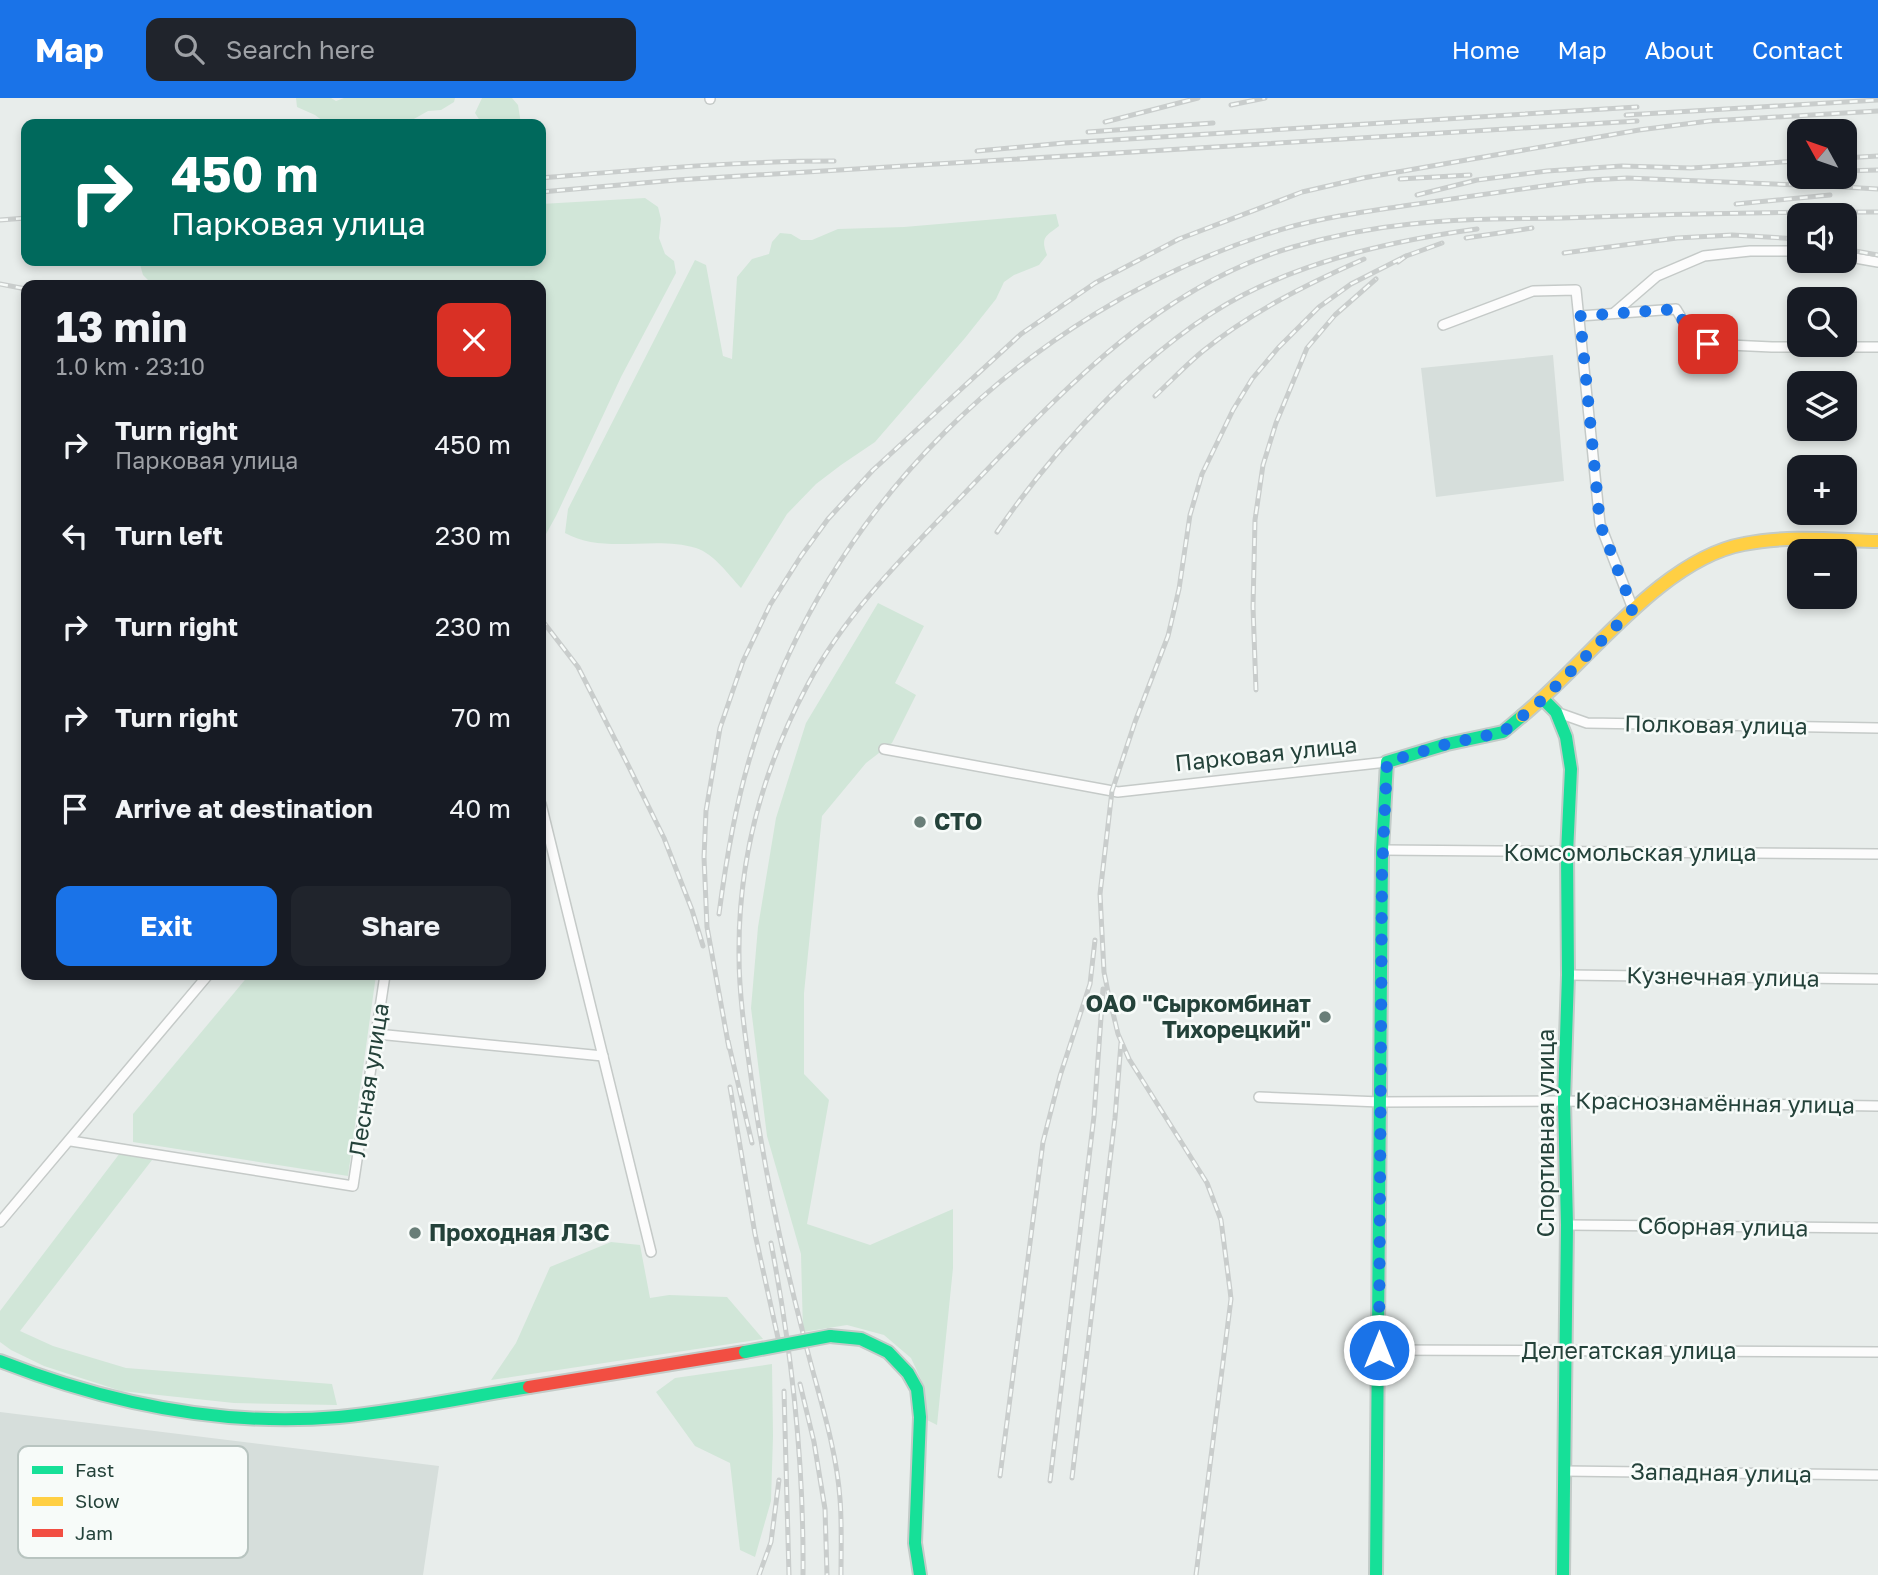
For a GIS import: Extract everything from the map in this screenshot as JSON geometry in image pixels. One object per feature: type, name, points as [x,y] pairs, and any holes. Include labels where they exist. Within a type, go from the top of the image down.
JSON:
[{"type":"main road","name":"Парковая улица","points":[[1387,762],[1447,744],[1503,732],[1543,699],[1633,609],[1673,577],[1708,557],[1741,544],[1776,539],[1878,541]]},
{"type":"main road","name":"Спортивная улица","points":[[1543,699],[1556,712],[1566,737],[1571,769],[1567,853],[1568,975],[1564,1101],[1567,1225],[1563,1575]]},
{"type":"main road","points":[[1376,1575],[1382,850],[1387,762]]},
{"type":"main road","points":[[0,1361],[95,1393],[176,1410],[303,1418],[368,1413],[830,1336],[861,1339],[888,1352],[908,1373],[916,1390],[920,1417],[915,1543],[920,1575]]},
{"type":"street","points":[[1614,313],[1657,276],[1704,256],[1749,251],[1787,251]]},
{"type":"street","points":[[1857,258],[1878,262]]},
{"type":"street","points":[[1443,326],[1533,291],[1576,290],[1600,524],[1633,609]]},
{"type":"street","points":[[1580,316],[1676,309],[1688,329],[1708,344],[1878,347]]},
{"type":"street","name":"Полковая улица","points":[[1556,712],[1587,723],[1878,727]]},
{"type":"street","name":"Парковая улица","points":[[884,749],[1118,792],[1387,762]]},
{"type":"street","points":[[546,824],[651,1252]]},
{"type":"street","name":"Комсомольская улица","points":[[1382,850],[1878,854]]},
{"type":"street","name":"Кузнечная улица","points":[[1568,975],[1878,979]]},
{"type":"street","points":[[0,1222],[71,1141],[204,980]]},
{"type":"street","name":"Лесная улица","points":[[71,1141],[353,1186],[384,980]]},
{"type":"street","points":[[377,1034],[603,1056]]},
{"type":"street","name":"Краснознамённая улица","points":[[1259,1097],[1380,1102],[1564,1101],[1878,1106]]},
{"type":"street","name":"Сборная улица","points":[[1567,1225],[1878,1228]]},
{"type":"street","name":"Делегатская улица","points":[[1379,1350],[1878,1352]]},
{"type":"street","name":"Западная улица","points":[[1564,1471],[1878,1475]]},
{"type":"shaded area","points":[[1553,355],[1564,481],[1436,497],[1421,368]]},
{"type":"shaded area","points":[[0,1412],[439,1466],[423,1575],[0,1575]]},
{"type":"green space","points":[[296,98],[331,98],[336,101],[344,98],[455,98],[454,102],[441,110],[428,111],[414,119],[320,119],[297,107]]},
{"type":"green space","points":[[482,98],[512,98],[518,105],[520,119],[479,119],[475,113]]},
{"type":"green space","points":[[645,198],[658,207],[661,219],[659,238],[665,254],[674,261],[676,273],[621,377],[546,534],[546,280],[148,280],[140,266],[546,266],[546,204]]},
{"type":"green space","points":[[1056,214],[1059,226],[1044,241],[1047,255],[1039,265],[1004,282],[996,299],[965,338],[875,442],[816,484],[787,514],[741,588],[715,560],[696,548],[663,543],[596,543],[565,533],[568,509],[695,260],[706,265],[723,356],[732,359],[737,277],[752,259],[769,254],[772,242],[780,233],[791,234],[801,240],[812,240],[838,229],[904,227]]},
{"type":"green space","points":[[878,603],[924,626],[895,683],[916,695],[892,743],[866,763],[822,816],[804,993],[804,1074],[829,1100],[807,1224],[870,1245],[953,1209],[953,1268],[937,1425],[927,1420],[925,1388],[911,1358],[884,1335],[847,1325],[803,1332],[801,1254],[767,1136],[751,1008],[758,927],[776,818],[806,723]]},
{"type":"green space","points":[[245,980],[375,980],[348,1176],[133,1142],[133,1114]]},
{"type":"green space","points":[[120,1153],[152,1160],[20,1331],[53,1346],[126,1368],[332,1384],[337,1405],[234,1403],[121,1391],[44,1366],[0,1342],[0,1311]]},
{"type":"green space","points":[[611,1242],[640,1245],[650,1298],[669,1295],[727,1297],[763,1339],[491,1380],[516,1343],[550,1267]]},
{"type":"green space","points":[[772,1364],[771,1501],[755,1557],[740,1550],[730,1463],[695,1446],[656,1392],[675,1378]]},
{"type":"railway","points":[[1105,122],[1198,98]]},
{"type":"railway","points":[[1231,105],[1265,98]]},
{"type":"railway","points":[[1626,115],[1878,100]]},
{"type":"railway","points":[[977,151],[1064,143],[1637,107]]},
{"type":"railway","points":[[729,1048],[707,927],[704,857],[706,811],[720,728],[743,661],[770,605],[828,519],[873,470],[1021,334],[1095,283],[1179,239],[1302,192],[1363,178],[1639,130],[1709,121],[1878,111]]},
{"type":"railway","points":[[546,192],[676,180],[1637,121]]},
{"type":"railway","points":[[1088,132],[1213,123]]},
{"type":"railway","points":[[1857,157],[1878,156]]},
{"type":"railway","points":[[546,178],[724,164],[834,161]]},
{"type":"railway","points":[[1417,195],[1477,180],[1547,171],[1622,166],[1691,168],[1787,162]]},
{"type":"railway","points":[[1857,171],[1878,170]]},
{"type":"railway","points":[[1400,179],[1470,175]]},
{"type":"railway","points":[[719,914],[732,833],[751,754],[784,664],[829,580],[883,502],[946,431],[1016,369],[1094,314],[1178,269],[1267,234],[1334,217],[1589,180],[1627,178],[1787,185]]},
{"type":"railway","points":[[1857,188],[1878,189]]},
{"type":"railway","points":[[1736,204],[1830,195]]},
{"type":"railway","points":[[841,1575],[838,1478],[830,1435],[787,1268],[768,1177],[745,1036],[739,955],[743,884],[756,815],[766,781],[778,748],[808,684],[858,609],[1032,423],[1110,350],[1195,289],[1242,265],[1322,239],[1430,222],[1681,214],[1878,212]]},
{"type":"railway","points":[[0,220],[21,218]]},
{"type":"railway","points":[[1466,238],[1532,228]]},
{"type":"railway","points":[[997,532],[1047,466],[1107,400],[1139,369],[1208,316],[1270,282],[1328,261],[1387,245],[1477,229]]},
{"type":"railway","points":[[1564,253],[1677,238],[1732,235],[1787,238]]},
{"type":"railway","points":[[1398,262],[1406,256],[1442,243]]},
{"type":"railway","points":[[1857,251],[1878,255]]},
{"type":"railway","points":[[1196,1575],[1231,1299],[1221,1220],[1207,1183],[1129,1059],[1118,1034],[1108,992],[1104,972],[1100,894],[1112,791],[1168,636],[1179,589],[1190,515],[1202,474],[1233,410],[1252,379],[1319,307],[1351,284],[1406,256]]},
{"type":"railway","points":[[1155,396],[1203,351],[1240,324],[1301,289],[1364,259]]},
{"type":"railway","points":[[1256,690],[1253,607],[1255,520],[1263,465],[1276,423],[1307,348],[1335,315],[1376,279]]},
{"type":"railway","points":[[0,284],[21,288]]},
{"type":"railway","points":[[546,625],[578,667],[664,838],[703,946]]},
{"type":"railway","points":[[1000,1476],[1043,1142],[1060,1076],[1090,984],[1095,940]]},
{"type":"railway","points":[[1050,1481],[1094,1116],[1103,989]]},
{"type":"railway","points":[[728,1041],[752,1143]]},
{"type":"railway","points":[[1072,1478],[1115,1118],[1121,1043]]},
{"type":"railway","points":[[730,1087],[755,1234],[778,1338]]},
{"type":"railway","points":[[771,1243],[795,1408],[803,1575]]},
{"type":"railway","points":[[800,1384],[814,1442],[825,1509],[827,1575]]},
{"type":"railway","points":[[784,1391],[789,1575]]},
{"type":"railway","points":[[759,1575],[771,1542],[779,1480]]},
{"type":"traffic: fast","points":[[1543,699],[1556,712],[1566,737],[1571,769],[1567,853],[1568,975],[1564,1101],[1567,1225],[1563,1575]]},
{"type":"traffic: fast","points":[[1376,1575],[1382,850],[1387,762],[1447,744],[1503,732],[1522,716]]},
{"type":"traffic: fast","points":[[830,1336],[861,1339],[888,1352],[908,1373],[917,1389],[920,1417],[915,1543],[920,1575]]},
{"type":"traffic: fast","points":[[745,1352],[830,1336]]},
{"type":"traffic: fast","points":[[0,1361],[82,1389],[124,1400],[209,1415],[253,1418],[339,1417],[411,1408],[529,1387]]},
{"type":"traffic: slow","points":[[1522,716],[1654,591],[1683,570],[1713,554],[1761,541],[1878,541]]},
{"type":"traffic: jam","points":[[529,1387],[745,1352]]},
{"type":"place","name":"СТО","points":[[920,822]]},
{"type":"place","name":"ОАО \"Сыркомбинат Тихорецкий\"","points":[[1325,1017]]},
{"type":"place","name":"Проходная ЛЗС","points":[[415,1233]]},
{"type":"route","points":[[1379,1350],[1382,873],[1387,762],[1447,744],[1503,732],[1543,699],[1633,609],[1600,524],[1580,316],[1676,309],[1688,329],[1708,344]]}]
